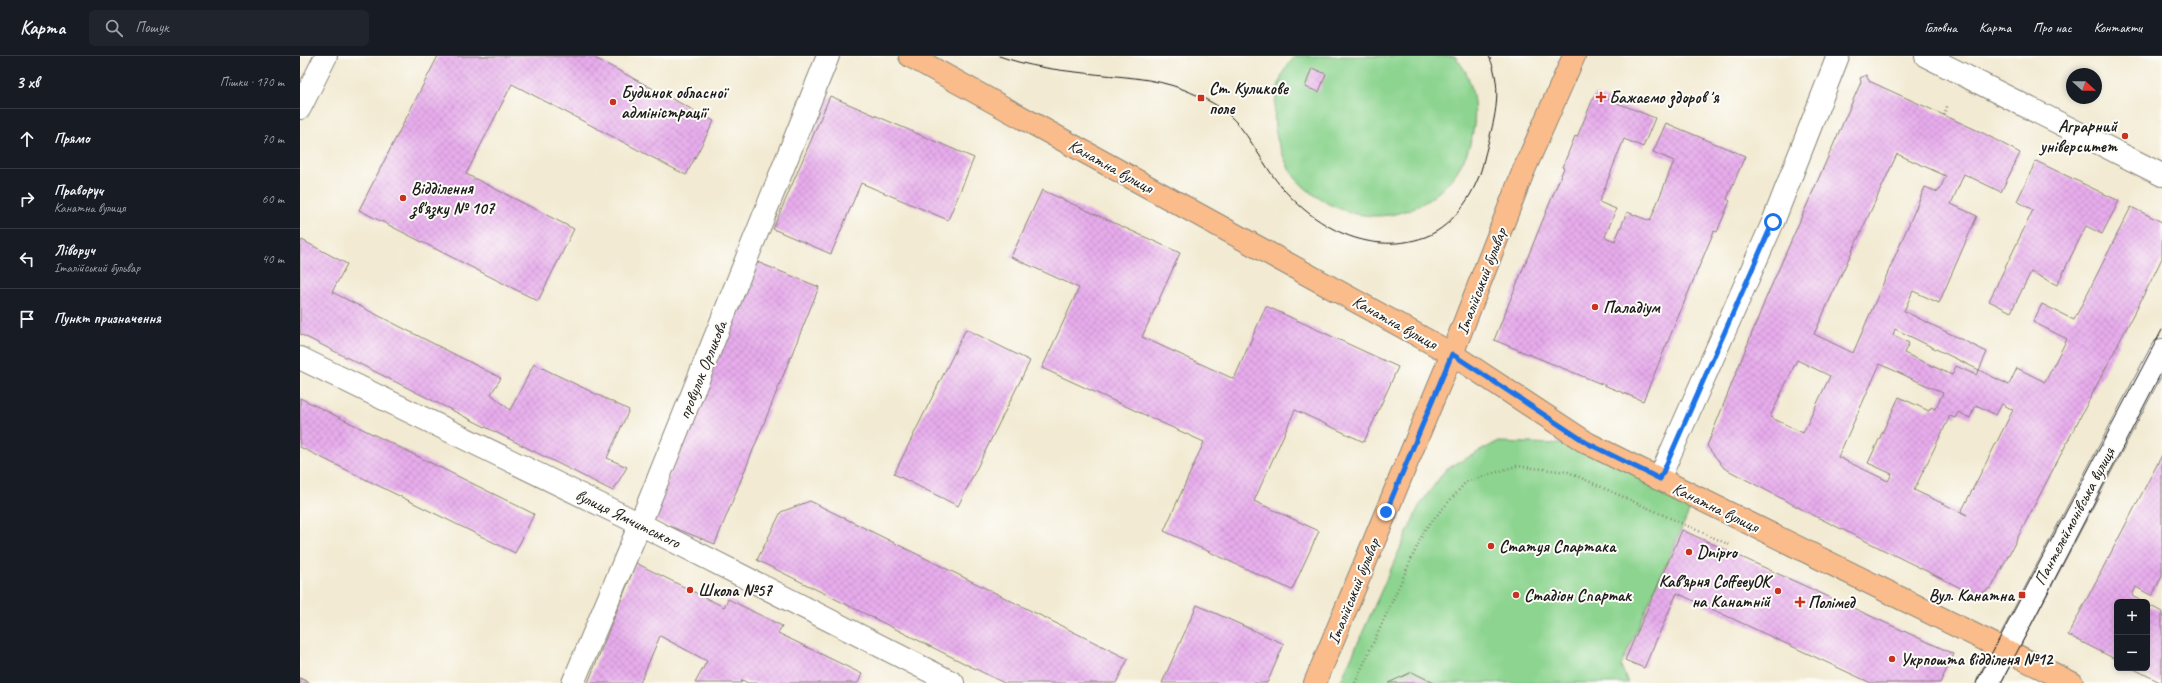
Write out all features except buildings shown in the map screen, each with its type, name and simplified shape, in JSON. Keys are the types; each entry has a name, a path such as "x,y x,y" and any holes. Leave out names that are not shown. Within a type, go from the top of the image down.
{"main road":[{"name":"Канатна вулиця","path":"910,56 1452,354 1587,443 2072,683"},
{"name":"Італійський бульвар","path":"1315,683 1452,354 1523,172 1574,56"}],"street":[{"path":"300,108 326,56"},
{"name":"провулок Орликова","path":"573,683 640,524 828,56"},
{"path":"1660,479 1770,228 1838,56"},
{"path":"1926,56 2162,175"},
{"name":"Пантелеймонівська вулиця","path":"1988,683 2162,350"},
{"name":"вулиця Ямчитського","path":"300,358 640,524 953,683"}],"path":[{"path":"1944,115 1948,104"},
{"path":"1355,683 1425,529 1466,482 1516,466 1568,472 1734,546"}],"green space":[{"path":"1295,56 1455,56 1464,68 1468,77 1475,109 1471,140 1460,167 1441,190 1417,206 1389,215 1358,214 1327,203 1316,196 1301,184 1289,169 1281,150 1276,132 1274,112 1277,92 1284,71"},
{"name":"Стадіон Спартак","path":"1497,442 1588,445 1695,498 1621,666 1628,683 1340,683 1419,506 1446,469"}],"tram line":[{"path":"999,56 1052,69 1161,82 1202,97 1218,106 1235,121 1247,136 1273,176 1287,193 1303,208 1320,221 1340,232 1360,239 1381,243 1403,242 1425,237 1436,232 1455,215 1471,194 1481,171 1496,108 1496,82 1494,69 1489,56"},
{"path":"1976,683 2162,330"},
{"path":"2001,683 2162,371"}],"place":[{"name":"Бажаємо здоровʼя","path":"1601,97"},
{"name":"Ст. Куликове поле","path":"1201,98"},
{"name":"Будинок обласної адміністрації","path":"613,102"},
{"name":"Аграрний університет","path":"2125,136"},
{"name":"Відділення зв'язку № 107","path":"403,198"},
{"name":"Паладіум","path":"1595,307"},
{"name":"Статуя Спартака","path":"1491,546"},
{"name":"Dnipro","path":"1689,552"},
{"name":"Школа №57","path":"690,590"},
{"name":"Кав’ярня CoffeeyOK на Канатній","path":"1778,591"},
{"name":"Стадіон Спартак","path":"1516,595"},
{"name":"Вул. Канатна","path":"2022,595"},
{"name":"Полімед","path":"1800,602"},
{"name":"Укрпошта відділеня №12","path":"1892,659"}],"route":[{"path":"1386,512 1452,354 1587,443 1660,479 1773,222"}]}
